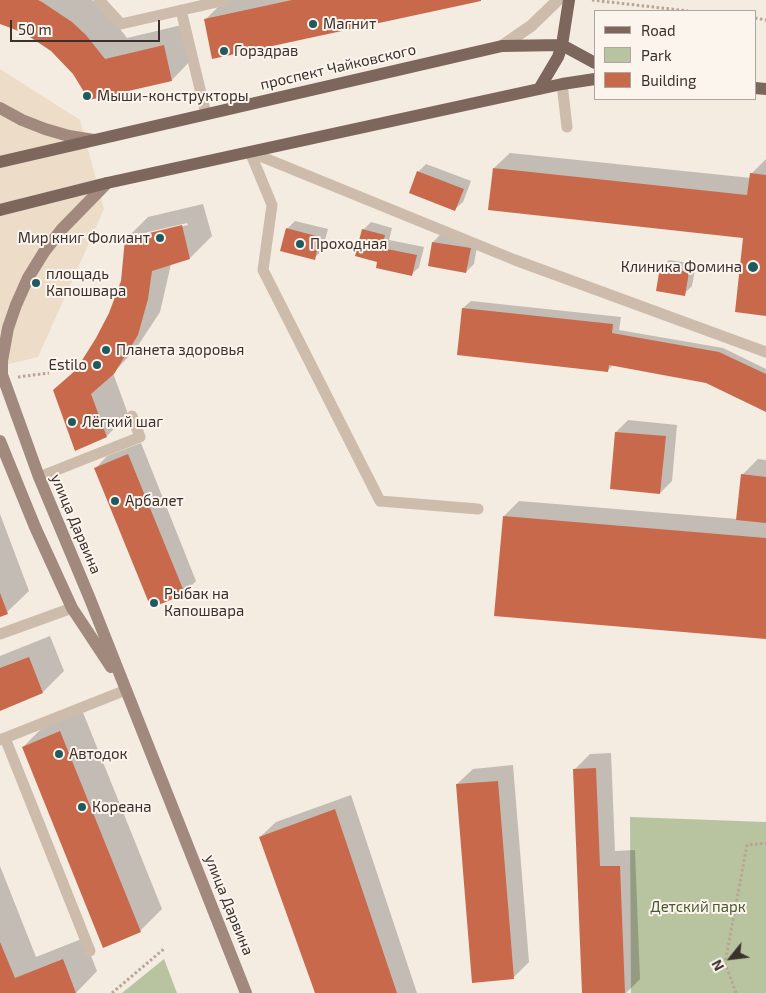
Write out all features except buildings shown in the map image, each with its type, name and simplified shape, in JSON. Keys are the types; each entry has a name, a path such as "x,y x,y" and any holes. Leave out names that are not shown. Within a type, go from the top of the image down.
{"main road":[{"path":"538,89 558,57 562,45 569,0"},
{"name":"проспект Чайковского","path":"0,162 502,46 562,45 594,62"},
{"path":"0,210 107,183 538,89 594,79"},
{"path":"0,108 22,120 45,129 69,136 94,140"},
{"path":"1,374 8,328 28,278 44,252 62,229 107,183"},
{"name":"улица Дарвина","path":"1,374 39,477 246,993"},
{"name":"улица Дарвина","path":"0,441 35,527 72,608 126,690"}],"street":[{"path":"502,46 531,26 558,0"}],"lane":[{"path":"99,0 121,24 226,0"},
{"path":"181,10 206,114"},
{"path":"562,84 567,127"},
{"path":"250,152 515,260 766,352"},
{"path":"250,152 272,205 263,270 380,501 478,509"},
{"path":"39,477 140,437 132,416"},
{"path":"0,634 72,608"},
{"path":"90,951 2,739 126,690"}],"path":[{"path":"592,0 679,10"},
{"path":"1,374 49,373"},
{"path":"736,993 725,963 747,845 766,843"},
{"path":"112,993 165,948"}],"green space":[{"name":"Детский парк","path":"630,817 766,822 766,993 631,993"},
{"path":"164,959 177,993 122,993"}],"shaded area":[{"name":"площадь Капошвара","path":"0,69 80,120 104,209 38,357 0,366"}],"place":[{"name":"Магнит","path":"313,24"},
{"name":"Горздрав","path":"224,51"},
{"name":"Мыши-конструкторы","path":"87,96"},
{"name":"Мир книг Фолиант","path":"160,238"},
{"name":"Проходная","path":"300,244"},
{"name":"Клиника Фомина","path":"753,267"},
{"name":"площадь Капошвара","path":"36,283"},
{"name":"Планета здоровья","path":"106,350"},
{"name":"Estilo","path":"97,365"},
{"name":"Лёгкий шаг","path":"72,422"},
{"name":"Арбалет","path":"115,501"},
{"name":"Рыбак на Капошвара","path":"154,603"},
{"name":"Автодок","path":"59,754"},
{"name":"Кореана","path":"82,807"}]}
